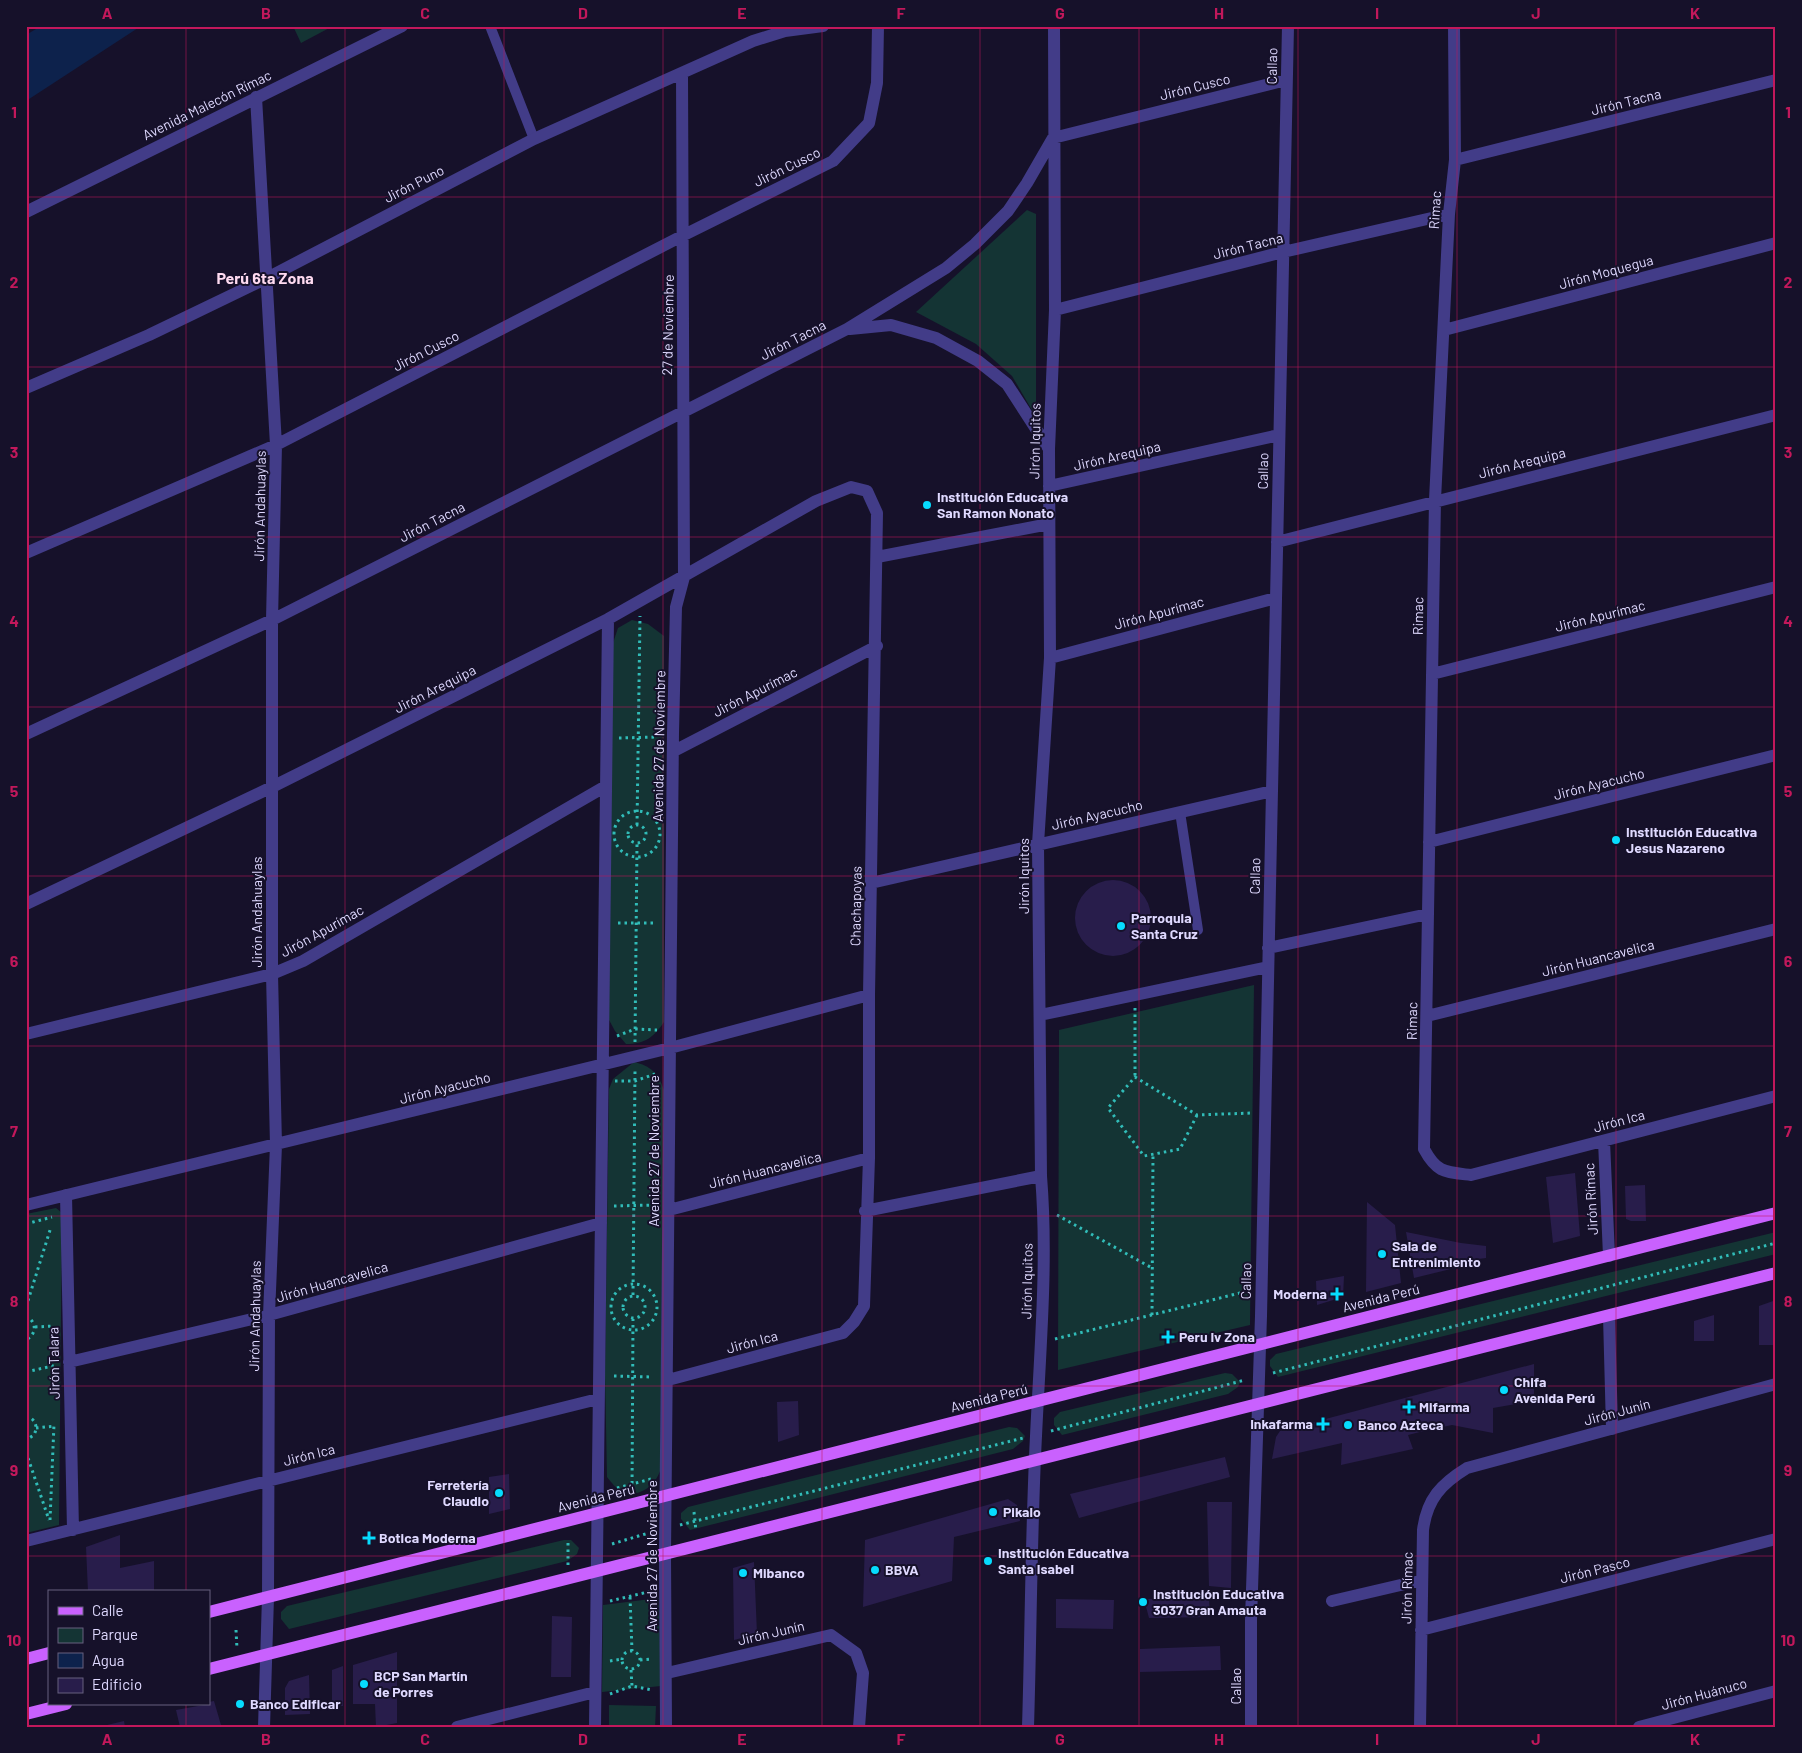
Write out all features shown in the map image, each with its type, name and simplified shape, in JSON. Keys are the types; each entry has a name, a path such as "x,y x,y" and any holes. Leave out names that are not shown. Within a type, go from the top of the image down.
{"main road":[{"name":"Avenida Perú","path":"210,1612 1776,1213"},
{"path":"210,1669 1259,1405 1776,1272"},
{"path":"26,1659 48,1653"},
{"path":"26,1714 58,1706"}],"street":[{"name":"Avenida Malecón Rímac","path":"26,212 402,26"},
{"name":"Jirón Puno","path":"26,388 149,335 266,278 534,139 753,41 785,31 823,26"},
{"name":"Jirón Cusco","path":"26,553 276,445 684,235 833,162 869,123 877,84 878,26"},
{"name":"Jirón Iquitos","path":"1028,1727 1035,1461 1041,1342 1043,1208 1041,1176 1038,844 1050,658 1049,449 1056,310 1053,138 1054,26"},
{"name":"Callao","path":"1251,1727 1251,1620 1259,1405 1288,26"},
{"name":"Rimac","path":"1454,26 1455,160 1449,214 1435,500 1424,1149 1432,1163 1443,1172 1471,1175"},
{"name":"27 de Noviembre","path":"682,74 684,577"},
{"name":"Jirón Cusco","path":"1053,138 1286,80"},
{"name":"Jirón Tacna","path":"1455,160 1776,80"},
{"name":"Jirón Andahuaylas","path":"256,97 276,445 272,620 272,974 276,1145 269,1315 268,1597 264,1727"},
{"name":"Jirón Tacna","path":"26,734 272,620 847,329 946,268 975,244 1008,211 1027,184 1053,138"},
{"name":"Jirón Tacna","path":"1056,310 1283,252 1449,214"},
{"name":"Jirón Moquegua","path":"1444,330 1776,243"},
{"name":"Jirón Tacna","path":"847,329 891,326 936,338 978,360 1007,384 1049,449"},
{"name":"Jirón Arequipa","path":"1277,542 1435,500 1776,415"},
{"name":"Jirón Arequipa","path":"1049,486 1279,435"},
{"name":"Jirón Arequipa","path":"26,904 272,787 608,619 816,501 850,487"},
{"name":"Chachapoyas","path":"843,1333 854,1322 864,1306 869,1158 869,995 877,646 877,513 867,491 850,487"},
{"path":"877,557 1049,524"},
{"name":"Avenida 27 de Noviembre","path":"666,1727 664,1378 666,1207 670,1068 676,607 684,577"},
{"name":"Jirón Apurímac","path":"1432,674 1776,587"},
{"name":"Jirón Apurímac","path":"1050,658 1276,598"},
{"path":"594,1727 608,619"},
{"name":"Jirón Apurímac","path":"674,751 877,646"},
{"name":"Jirón Ayacucho","path":"1429,842 1776,755"},
{"name":"Jirón Apurímac","path":"26,1034 272,974 303,960 606,786"},
{"name":"Jirón Ayacucho","path":"871,883 1272,791"},
{"path":"1268,948 1428,914"},
{"name":"Jirón Huancavelica","path":"1427,1016 1776,929"},
{"path":"1040,1015 1268,967"},
{"name":"Jirón Ayacucho","path":"26,1205 670,1048 869,995"},
{"name":"Jirón Ica","path":"1471,1175 1776,1096"},
{"name":"Jirón Rímac","path":"1604,1141 1609,1256"},
{"name":"Jirón Huancavelica","path":"666,1207 869,1158"},
{"path":"866,1211 1041,1176"},
{"name":"Jirón Talara","path":"66,1195 73,1530"},
{"name":"Jirón Huancavelica","path":"69,1362 269,1315 601,1223"},
{"path":"1609,1316 1612,1429"},
{"name":"Jirón Ica","path":"664,1378 843,1333"},
{"name":"Jirón Junín","path":"1467,1468 1776,1384"},
{"name":"Jirón Ica","path":"26,1541 598,1399"},
{"name":"Jirón Rímac","path":"1420,1727 1423,1530 1430,1503 1437,1490 1448,1479 1467,1468"},
{"name":"Jirón Pasco","path":"1421,1630 1776,1539"},
{"path":"1332,1601 1422,1580"},
{"name":"Jirón Junín","path":"667,1673 832,1635 856,1653 863,1673 859,1727"},
{"name":"Jirón Huánuco","path":"1640,1727 1776,1691"},
{"path":"458,1727 595,1696"}],"lane":[{"path":"490,26 534,139"},
{"path":"1180,812 1198,930"}],"path":[{"path":"638,825 640,601"},
{"path":"611,738 666,737"},
{"path":"638,811 654,818 660,834 653,850 646,856 637,857 624,853 615,842 614,834 619,821 630,812 638,811"},
{"path":"638,825 645,830 646,834 642,842 637,844 629,838 628,833 630,829 638,825"},
{"path":"609,923 665,923"},
{"path":"1135,995 1135,1077 1108,1108 1144,1156 1180,1149 1196,1115"},
{"path":"603,1042 635,1029 670,1031"},
{"path":"602,1081 635,1081 670,1068"},
{"path":"1135,1077 1196,1115 1265,1112"},
{"path":"1152,1315 1153,1154"},
{"path":"608,1206 666,1207"},
{"path":"1043,1208 1152,1268"},
{"path":"26,1224 54,1217 26,1307"},
{"path":"597,1548 666,1528 1036,1435 1776,1242"},
{"path":"633,1284 642,1285 654,1295 657,1311 648,1325 633,1330 619,1324 612,1312 612,1305 618,1290 633,1284"},
{"path":"1041,1342 1261,1288"},
{"path":"633,1295 643,1300 645,1310 638,1318 633,1319 624,1313 622,1308 625,1299 633,1295"},
{"path":"26,1316 31,1319 35,1327 33,1334 26,1340"},
{"path":"631,1505 633,1484 633,1319"},
{"path":"35,1327 69,1326"},
{"path":"26,1372 69,1362"},
{"path":"605,1376 664,1378"},
{"path":"26,1416 33,1420 36,1428 34,1435 26,1440"},
{"path":"36,1428 70,1425"},
{"path":"26,1452 50,1521 73,1530"},
{"path":"617,1488 656,1478"},
{"path":"694,1512 697,1536"},
{"path":"568,1543 568,1566"},
{"path":"605,1602 660,1589"},
{"path":"630,1596 632,1651"},
{"path":"236,1630 237,1655"},
{"path":"631,1670 622,1665 622,1659 623,1655 632,1651"},
{"path":"631,1670 639,1665 640,1660 636,1652 632,1651"},
{"path":"631,1670 632,1686"},
{"path":"595,1696 632,1686 666,1692"}],"green space":[{"path":"293,26 333,26 301,43"},
{"path":"1027,210 1036,214 1036,417 1012,376 976,344 916,312"},
{"path":"632,620 648,624 664,636 664,1022 657,1032 648,1039 639,1043 626,1044 615,1031 608,1018 613,643 618,628"},
{"path":"1254,985 1250,1325 1058,1370 1059,1030"},
{"path":"634,1062 653,1071 664,1090 660,1471 654,1482 645,1490 628,1493 620,1490 607,1477 605,1376 609,1089 613,1079"},
{"path":"56,1208 62,1213 59,1525 26,1533 26,1214"},
{"path":"1776,1232 1776,1254 1278,1377 1270,1366 1270,1360 1276,1354"},
{"path":"1225,1373 1232,1374 1240,1382 1238,1387 1228,1394 1062,1435 1054,1425 1054,1418 1060,1412"},
{"path":"1009,1427 1017,1428 1025,1436 1023,1441 1013,1449 690,1530 681,1519 681,1513 688,1507"},
{"path":"564,1540 571,1540 579,1548 577,1554 567,1561 289,1629 281,1619 281,1612 287,1606"},
{"path":"659,1598 661,1686 602,1692 603,1605"},
{"path":"609,1705 656,1706 655,1727 609,1727"}],"water":[{"path":"41,26 141,26 26,101 26,35"}],"building":[{"path":"1106,880 1120,880 1134,886 1145,897 1151,911 1148,933 1140,945 1120,956 1106,956 1092,950 1081,939 1075,925 1075,911 1081,897 1092,886"},
{"path":"1575,1173 1580,1236 1553,1243 1546,1177"},
{"path":"1645,1185 1646,1221 1626,1219 1625,1186"},
{"name":"Sala de Entrenimiento","path":"1367,1202 1395,1225 1401,1283 1366,1292"},
{"path":"1406,1232 1486,1246 1486,1258 1478,1259 1478,1266 1459,1267 1414,1278"},
{"path":"1344,1276 1343,1297 1317,1305 1316,1281"},
{"path":"1776,1300 1776,1345 1759,1345 1759,1306"},
{"path":"1714,1315 1714,1341 1694,1341 1694,1321"},
{"path":"1534,1364 1534,1401 1493,1408 1493,1433 1452,1425 1428,1430 1408,1435 1413,1449 1341,1465 1342,1443 1272,1459 1276,1437 1280,1431"},
{"path":"798,1401 799,1435 778,1442 777,1402"},
{"path":"1225,1457 1230,1477 1079,1518 1070,1494"},
{"name":"Ferretería Claudio","path":"509,1474 510,1509 489,1514 489,1477"},
{"path":"1008,1499 1017,1505 1020,1521 954,1537 952,1581 863,1607 865,1540"},
{"path":"1207,1502 1232,1502 1231,1588 1209,1586"},
{"path":"120,1535 120,1568 154,1561 154,1590 88,1590 86,1547"},
{"path":"754,1562 757,1634 734,1640 733,1568"},
{"path":"1209,1598 1210,1617 1149,1618 1144,1599"},
{"path":"1056,1599 1114,1600 1113,1629 1056,1628"},
{"path":"552,1616 572,1617 571,1677 551,1677"},
{"path":"1220,1646 1221,1670 1140,1672 1140,1649"},
{"path":"397,1652 397,1723 376,1727 375,1704 353,1704 353,1665"},
{"path":"343,1666 343,1706 332,1706 332,1670"},
{"path":"309,1675 310,1714 285,1715 285,1688 289,1681"},
{"path":"214,1701 221,1725 180,1727 176,1710 210,1706 210,1702"},
{"path":"124,1721 125,1727 103,1727 103,1726"}],"place":[{"name":"Institución Educativa San Ramon Nonato","path":"927,505"},
{"name":"Institución Educativa Jesus Nazareno","path":"1616,840"},
{"name":"Parroquia Santa Cruz","path":"1121,926"},
{"name":"Sala de Entrenimiento","path":"1382,1254"},
{"name":"Moderna","path":"1337,1294"},
{"name":"Peru Iv Zona","path":"1168,1337"},
{"name":"Chifa Avenida Perú","path":"1504,1390"},
{"name":"Mifarma","path":"1409,1407"},
{"name":"Inkafarma","path":"1323,1424"},
{"name":"Banco Azteca","path":"1348,1425"},
{"name":"Ferretería Claudio","path":"499,1493"},
{"name":"Pikalo","path":"993,1512"},
{"name":"Botica Moderna","path":"369,1538"},
{"name":"Institución Educativa Santa Isabel","path":"988,1561"},
{"name":"BBVA","path":"875,1570"},
{"name":"Mibanco","path":"743,1573"},
{"name":"Institución Educativa 3037 Gran Amauta","path":"1143,1602"},
{"name":"BCP San Martín de Porres","path":"364,1684"},
{"name":"Banco Edificar","path":"240,1704"}],"district":[{"name":"Perú 6ta Zona","path":"265,278"}]}
